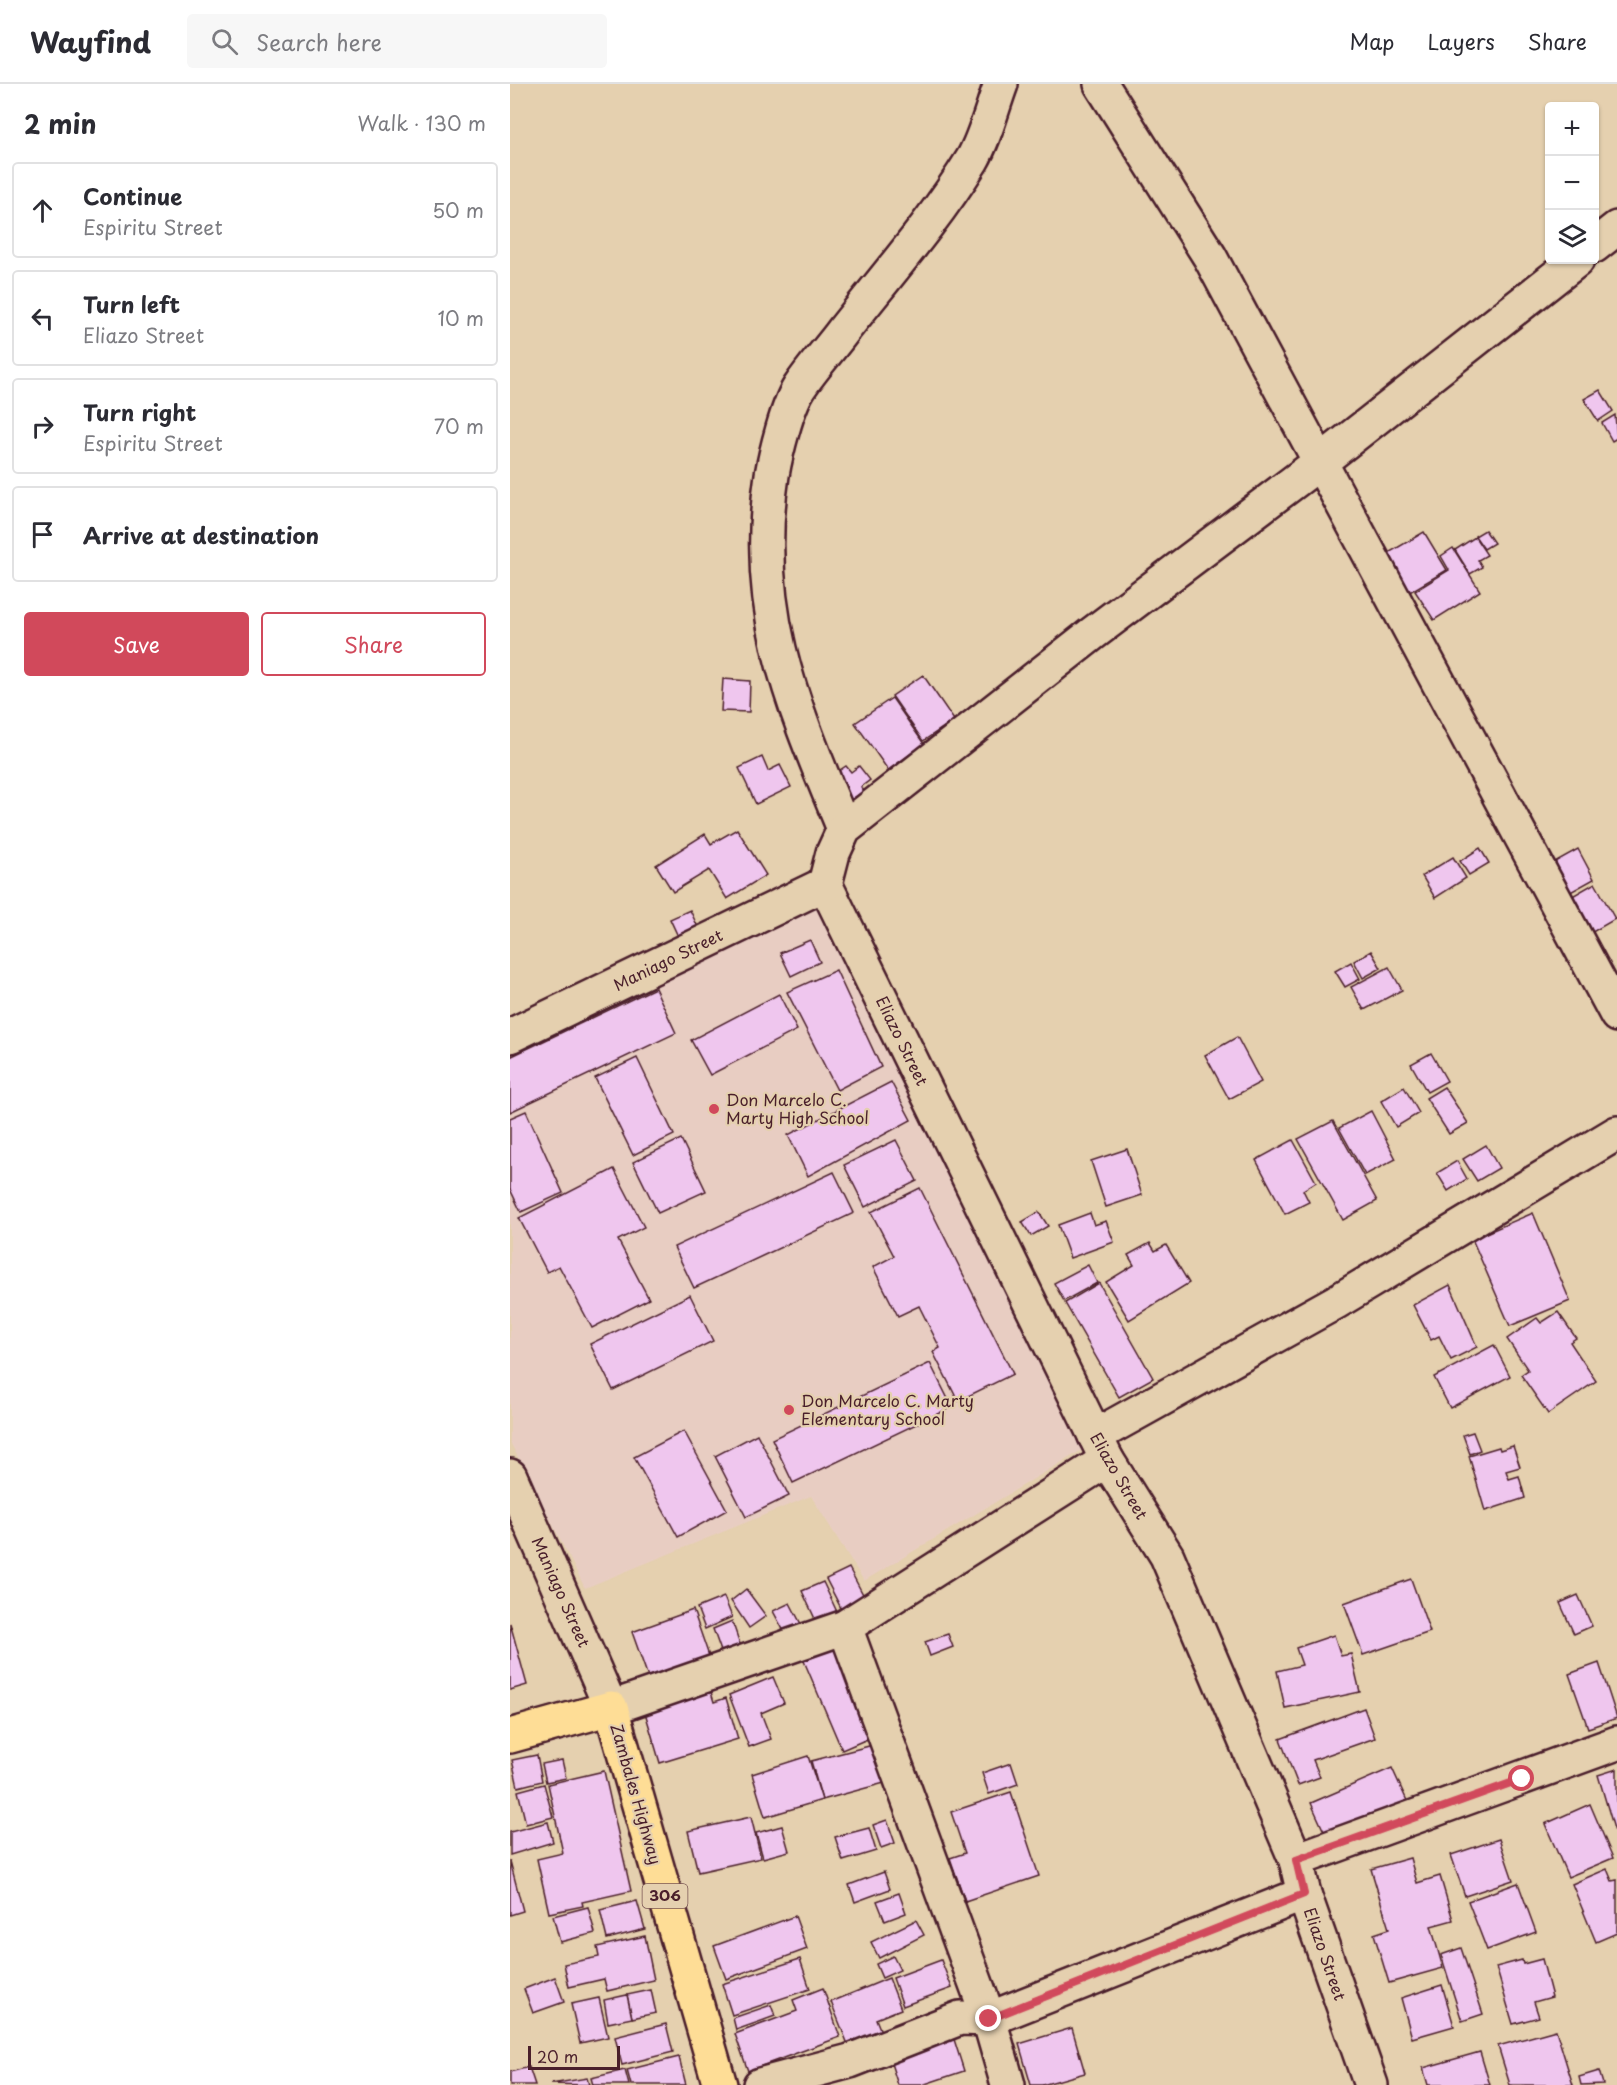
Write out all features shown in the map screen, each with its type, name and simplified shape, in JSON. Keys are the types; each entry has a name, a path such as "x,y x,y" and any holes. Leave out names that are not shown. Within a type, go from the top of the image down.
{"main road":[{"name":"Zambales Highway","path":"510,1736 611,1708 720,2085"}],"street":[{"path":"844,829 804,731 786,679 774,630 767,586 765,542 776,453 797,390 910,247 973,159 1001,84"},
{"path":"1101,84 1210,257 1617,1015"},
{"path":"1599,242 1617,228"},
{"path":"825,884 833,854 844,829 1092,634 1319,463 1572,264"},
{"name":"Maniago Street","path":"510,1036 825,884"},
{"name":"Eliazo Street","path":"825,884 1101,1448 1167,1556 1296,1860 1304,1894 1371,2085"},
{"path":"611,1708 845,1626 1101,1448 1336,1302 1617,1133"},
{"name":"Maniago Street","path":"510,1476 611,1708"},
{"path":"845,1626 989,2019 1008,2085"},
{"path":"1296,1860 1617,1743"},
{"path":"760,2085 850,2061 960,2018 989,2019 1304,1894"}],"shaded area":[{"path":"817,907 1087,1447 864,1581 811,1496 585,1588 510,1442 510,1047"}],"building":[{"path":"1600,390 1613,411 1598,421 1584,399"},
{"path":"1615,415 1617,438 1612,441 1602,423"},
{"path":"1485,530 1494,543 1484,549 1475,536"},
{"path":"1424,532 1447,570 1408,593 1385,555"},
{"path":"1475,537 1487,555 1478,560 1482,567 1470,574 1455,550"},
{"path":"1453,548 1480,591 1434,620 1415,591 1449,570 1441,556"},
{"path":"923,675 954,720 923,741 892,696"},
{"path":"723,679 750,681 749,712 721,711"},
{"path":"892,698 924,744 888,770 855,723"},
{"path":"762,757 768,771 780,765 791,787 756,804 739,768"},
{"path":"846,766 851,772 859,766 870,780 861,787 864,791 849,801 831,776"},
{"path":"737,829 766,875 727,899 709,870 673,892 656,865 705,834 711,844"},
{"path":"1480,848 1489,863 1469,875 1460,861"},
{"path":"1578,849 1594,879 1567,894 1551,864"},
{"path":"1453,857 1466,878 1435,898 1422,876"},
{"path":"1595,883 1615,919 1589,934 1569,898"},
{"path":"690,910 702,936 682,945 670,919"},
{"path":"810,940 820,962 791,976 780,953"},
{"path":"1371,951 1381,968 1363,978 1354,961"},
{"path":"1351,962 1360,979 1345,987 1335,971"},
{"path":"1389,967 1402,990 1364,1010 1351,987"},
{"path":"836,970 881,1067 837,1090 787,992"},
{"path":"655,988 676,1033 510,1112 510,1057"},
{"path":"779,994 797,1030 710,1075 691,1040"},
{"path":"1237,1037 1261,1082 1229,1099 1205,1055"},
{"path":"1431,1053 1447,1081 1427,1092 1411,1064"},
{"path":"637,1058 674,1135 633,1155 595,1078"},
{"path":"891,1082 911,1120 808,1176 788,1135"},
{"path":"1404,1087 1419,1113 1396,1127 1381,1101"},
{"path":"1444,1087 1468,1123 1449,1134 1426,1098"},
{"path":"526,1111 563,1193 521,1212 510,1189 510,1118"},
{"path":"1371,1111 1396,1159 1365,1175 1339,1128"},
{"path":"1333,1121 1377,1201 1343,1220 1298,1139"},
{"path":"681,1139 706,1191 658,1213 633,1162"},
{"path":"896,1140 917,1181 865,1207 844,1165"},
{"path":"1293,1140 1316,1182 1303,1190 1309,1202 1285,1214 1256,1160"},
{"path":"1486,1145 1499,1168 1477,1181 1463,1159"},
{"path":"1127,1149 1142,1195 1106,1207 1091,1161"},
{"path":"1457,1161 1467,1179 1448,1191 1437,1173"},
{"path":"614,1169 644,1227 618,1240 649,1299 592,1328 559,1266 547,1272 519,1218"},
{"path":"834,1172 854,1213 694,1288 674,1247"},
{"path":"920,1188 1013,1374 958,1401 933,1352 940,1348 919,1306 898,1316 873,1267 894,1256 871,1212"},
{"path":"1039,1212 1048,1226 1031,1236 1022,1222"},
{"path":"1090,1213 1094,1225 1106,1221 1114,1242 1070,1258 1058,1225"},
{"path":"1533,1213 1570,1301 1510,1326 1472,1239"},
{"path":"1150,1243 1155,1251 1166,1245 1189,1283 1129,1320 1106,1282 1134,1265 1128,1255"},
{"path":"1088,1265 1097,1283 1064,1301 1054,1283"},
{"path":"1099,1283 1153,1378 1119,1397 1065,1303"},
{"path":"1450,1285 1477,1347 1451,1360 1439,1336 1431,1340 1413,1305"},
{"path":"690,1295 713,1341 613,1390 590,1344"},
{"path":"1558,1312 1576,1338 1570,1342 1596,1381 1548,1414 1521,1375 1528,1370 1507,1339 1537,1318 1541,1323"},
{"path":"1494,1345 1510,1376 1450,1408 1434,1377"},
{"path":"930,1363 952,1407 793,1483 772,1439"},
{"path":"684,1431 727,1510 678,1537 634,1457"},
{"path":"1473,1432 1480,1450 1470,1454 1463,1435"},
{"path":"757,1434 789,1496 746,1517 715,1456"},
{"path":"1513,1446 1520,1467 1506,1471 1509,1479 1519,1476 1525,1498 1485,1511 1469,1456 1499,1447 1500,1450"},
{"path":"849,1568 867,1602 844,1614 826,1579"},
{"path":"1411,1579 1430,1632 1363,1655 1344,1603"},
{"path":"823,1582 838,1614 817,1623 802,1591"},
{"path":"746,1589 766,1616 749,1628 731,1601"},
{"path":"1578,1595 1592,1626 1574,1634 1560,1603"},
{"path":"724,1597 732,1617 705,1629 697,1608"},
{"path":"790,1603 802,1626 786,1635 773,1611"},
{"path":"693,1610 709,1656 648,1677 632,1632"},
{"path":"732,1621 741,1647 722,1654 713,1629"},
{"path":"510,1623 527,1685 510,1690"},
{"path":"948,1634 953,1647 930,1656 925,1642"},
{"path":"1334,1635 1341,1656 1351,1654 1360,1692 1285,1708 1277,1671 1302,1665 1296,1648"},
{"path":"836,1647 874,1736 842,1750 804,1661"},
{"path":"1599,1663 1617,1718 1588,1728 1569,1674"},
{"path":"773,1677 784,1703 761,1713 771,1739 749,1747 729,1695"},
{"path":"710,1689 714,1702 726,1698 738,1739 660,1763 644,1709"},
{"path":"1364,1708 1375,1738 1313,1760 1320,1777 1298,1785 1280,1739"},
{"path":"877,1744 888,1782 822,1800 811,1761"},
{"path":"537,1755 542,1781 518,1787 512,1760"},
{"path":"808,1756 822,1800 765,1817 752,1774"},
{"path":"562,1760 566,1778 546,1782 542,1764"},
{"path":"1011,1763 1018,1784 989,1794 982,1773"},
{"path":"1392,1768 1408,1803 1327,1838 1311,1803"},
{"path":"1617,1769 1617,1839 1598,1775"},
{"path":"604,1771 631,1891 582,1902 583,1906 549,1913 537,1859 563,1853 548,1784"},
{"path":"544,1784 553,1817 526,1824 518,1791"},
{"path":"1011,1792 1039,1876 965,1901 950,1858 965,1853 951,1812"},
{"path":"1590,1804 1613,1858 1568,1877 1545,1824"},
{"path":"751,1817 761,1858 698,1872 688,1831"},
{"path":"887,1820 895,1843 881,1848 873,1825"},
{"path":"548,1822 553,1842 510,1855 510,1832"},
{"path":"782,1826 789,1851 763,1858 756,1833"},
{"path":"869,1828 876,1851 843,1861 835,1837"},
{"path":"1499,1839 1513,1880 1465,1896 1451,1855"},
{"path":"1410,1858 1417,1883 1440,1876 1453,1920 1431,1926 1443,1968 1389,1983 1374,1934 1389,1929 1371,1869"},
{"path":"510,1861 523,1911 510,1915"},
{"path":"1607,1869 1612,1881 1617,1880 1617,1933 1596,1942 1572,1884"},
{"path":"884,1872 890,1889 855,1902 849,1885"},
{"path":"1518,1883 1536,1932 1487,1950 1468,1901"},
{"path":"899,1893 906,1913 885,1921 877,1901"},
{"path":"637,1901 645,1929 607,1939 600,1910"},
{"path":"588,1907 595,1933 560,1942 553,1916"},
{"path":"795,1916 807,1949 726,1979 714,1946"},
{"path":"916,1920 924,1935 879,1958 871,1942"},
{"path":"645,1936 654,1980 607,1991 604,1979 569,1987 564,1964 599,1957 597,1947"},
{"path":"1461,1948 1483,2014 1462,2021 1441,1955"},
{"path":"893,1956 900,1970 882,1978 876,1964"},
{"path":"800,1959 810,1989 732,2015 722,1984"},
{"path":"1542,1959 1552,1997 1534,2002 1539,2017 1513,2024 1496,1967 1522,1960 1523,1964"},
{"path":"941,1960 952,1988 903,2006 893,1978"},
{"path":"555,1977 564,2002 533,2013 524,1989"},
{"path":"889,1978 901,2009 876,2019 882,2034 849,2047 831,2002"},
{"path":"1442,1985 1454,2026 1412,2038 1401,1998"},
{"path":"823,1988 840,2037 748,2071 735,2034 797,2011 793,2000"},
{"path":"651,1990 656,2013 632,2018 627,1995"},
{"path":"627,1995 632,2018 608,2023 604,2000"},
{"path":"599,1998 608,2037 580,2043 571,2004"},
{"path":"771,2005 775,2016 736,2030 733,2018"},
{"path":"666,2024 673,2052 622,2065 615,2037"},
{"path":"1072,2028 1085,2073 1042,2085 1031,2085 1019,2044"},
{"path":"1556,2030 1573,2085 1510,2085 1498,2046"},
{"path":"952,2033 964,2071 922,2085 898,2085 888,2054"},
{"path":"1480,2052 1490,2085 1428,2085 1423,2068"},
{"path":"679,2057 686,2085 631,2085 627,2070"},
{"path":"529,2067 535,2085 510,2085 510,2072"},
{"path":"625,2070 629,2085 593,2085 591,2078"},
{"path":"1599,2071 1603,2084 1581,2085 1579,2077"},
{"path":"587,2078 589,2085 551,2084"}],"place":[{"name":"Don Marcelo C. Marty High School","path":"714,1109"},
{"name":"Don Marcelo C. Marty Elementary School","path":"789,1410"}],"route":[{"path":"989,2019 1304,1894 1296,1860 1522,1779"}]}
